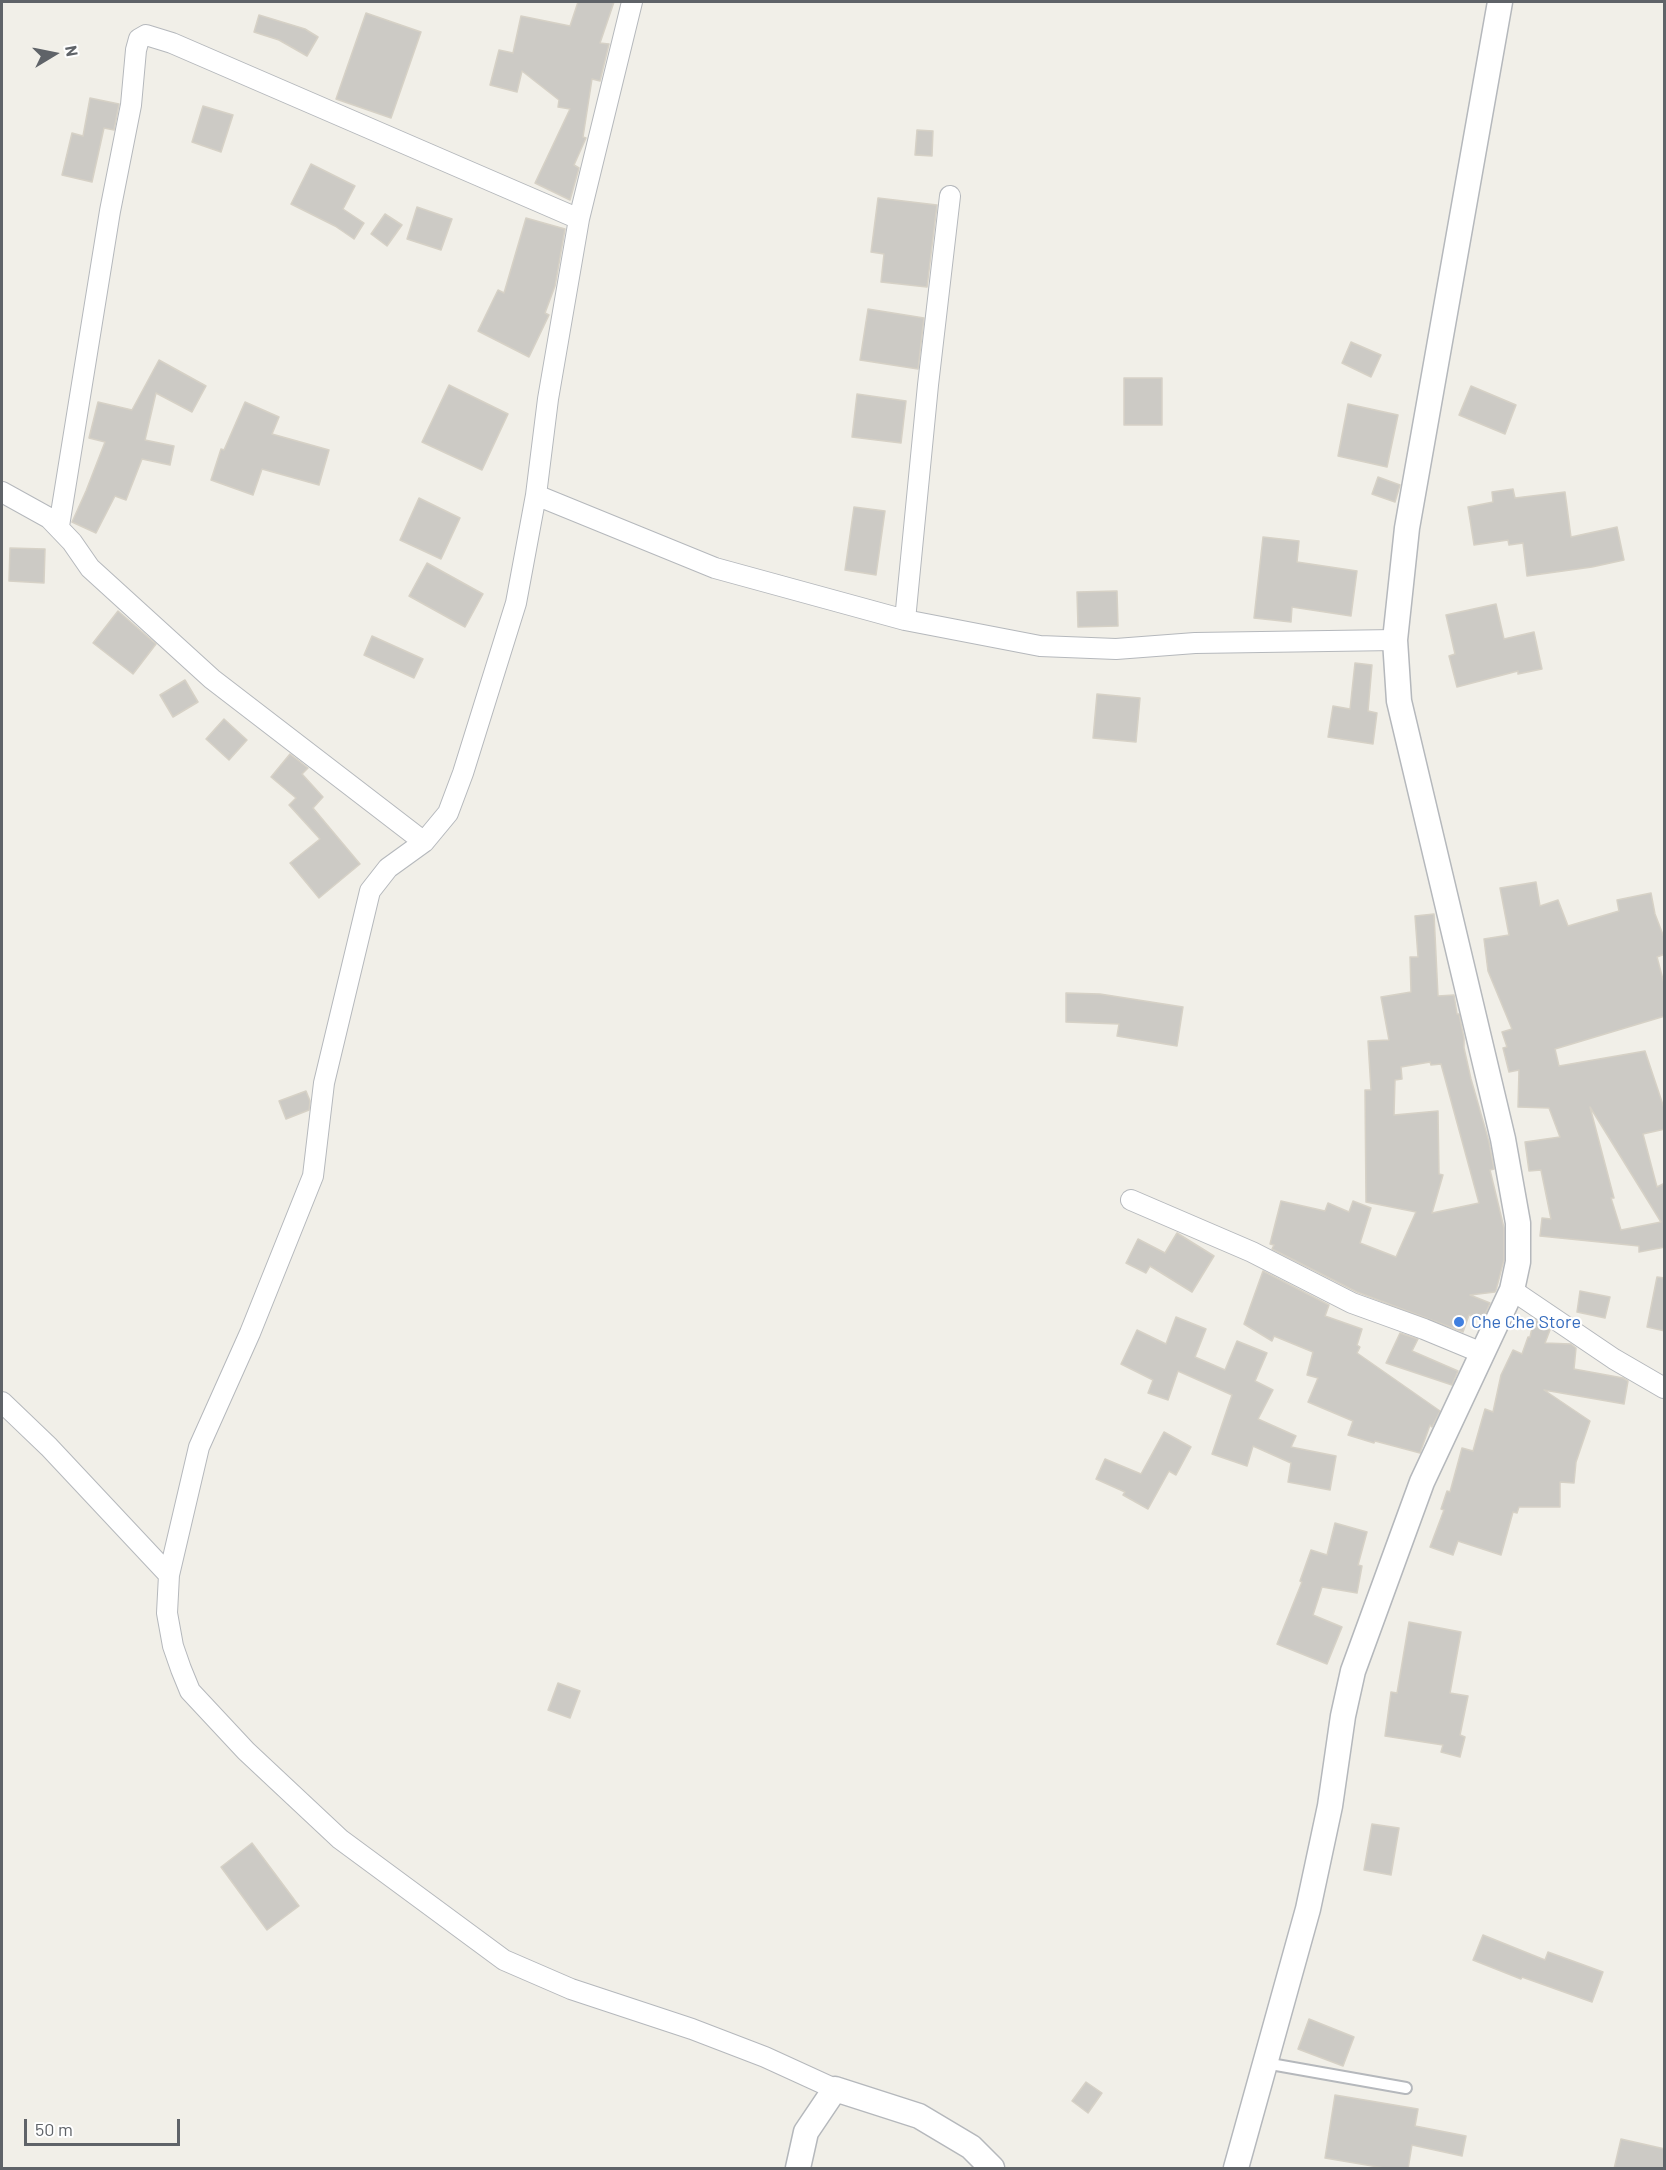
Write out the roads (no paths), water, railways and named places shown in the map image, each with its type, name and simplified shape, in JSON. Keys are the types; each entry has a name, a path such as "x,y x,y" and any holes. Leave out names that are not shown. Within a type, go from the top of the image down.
{"street":[{"path":"632,2 579,219 548,399 536,495 516,603 463,773 448,813 424,842 388,868 370,891 324,1083 313,1176 249,1333 198,1447 169,1575 167,1613 173,1646 190,1691 246,1751 340,1839 504,1960 571,1989 693,2029 755,2053 835,2089 919,2116 971,2147 992,2169"},
{"path":"1236,2169 1311,1897 1330,1806 1343,1716 1353,1671 1422,1482 1512,1290 1518,1262 1518,1223 1503,1139 1399,701 1395,640 1409,517 1500,2"},
{"path":"58,526 110,211 131,105 139,39 146,35 172,44 579,219"},
{"path":"905,620 928,385 950,196"},
{"path":"2,492 49,518 72,542 90,568 212,679 424,842"},
{"path":"536,495 715,568 905,620 1051,647 1116,649 1195,643 1395,640"},
{"path":"1131,1200 1251,1252 1352,1303 1482,1353"},
{"path":"1512,1290 1614,1359 1665,1388"},
{"path":"2,1402 49,1447 169,1575"},
{"path":"798,2169 806,2132 835,2089"}],"lane":[{"path":"1265,2063 1406,2088"}],"place":[{"name":"Che Che Store","path":"1459,1322"}]}
